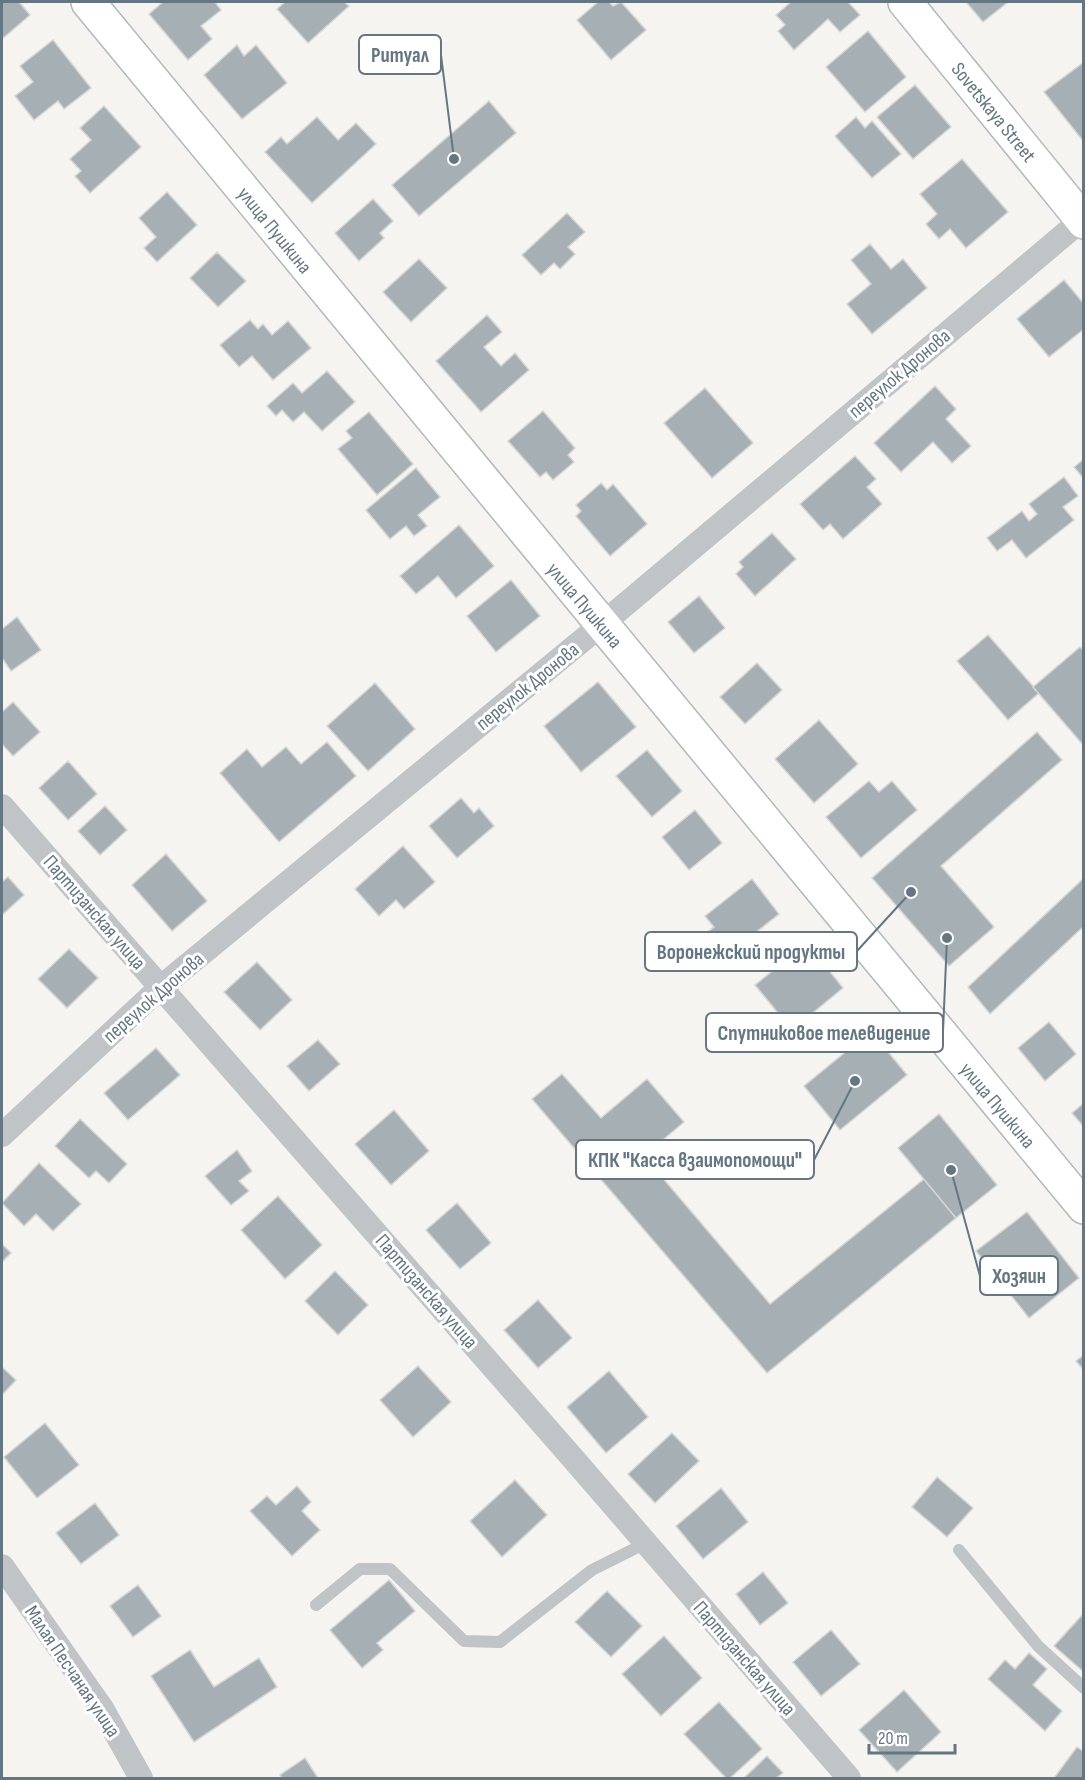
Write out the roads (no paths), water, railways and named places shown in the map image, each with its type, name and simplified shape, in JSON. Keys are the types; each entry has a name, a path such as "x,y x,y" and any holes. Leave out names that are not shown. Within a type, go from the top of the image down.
{"street":[{"name":"улица Пушкина","path":"88,2 1083,1207"},
{"name":"Sovetskaya Street","path":"905,2 1083,220"},
{"name":"переулок Дронова","path":"2,1135 161,987 601,625 1083,220"},
{"name":"Партизанская улица","path":"2,806 646,1543 849,1779"},
{"name":"Малая Песчаная улица","path":"2,1566 103,1710 141,1779"}],"lane":[{"path":"316,1605 360,1569 390,1569 464,1641 500,1642 592,1570 646,1543"},
{"path":"959,1550 1038,1646 1083,1688"}],"place":[{"name":"Ритуал","path":"454,159"},
{"name":"Воронежский продукты","path":"911,892"},
{"name":"Спутниковое телевидение","path":"947,938"},
{"name":"КПК \"Касса взаимопомощи\"","path":"855,1081"},
{"name":"Хозяин","path":"951,1170"}]}
